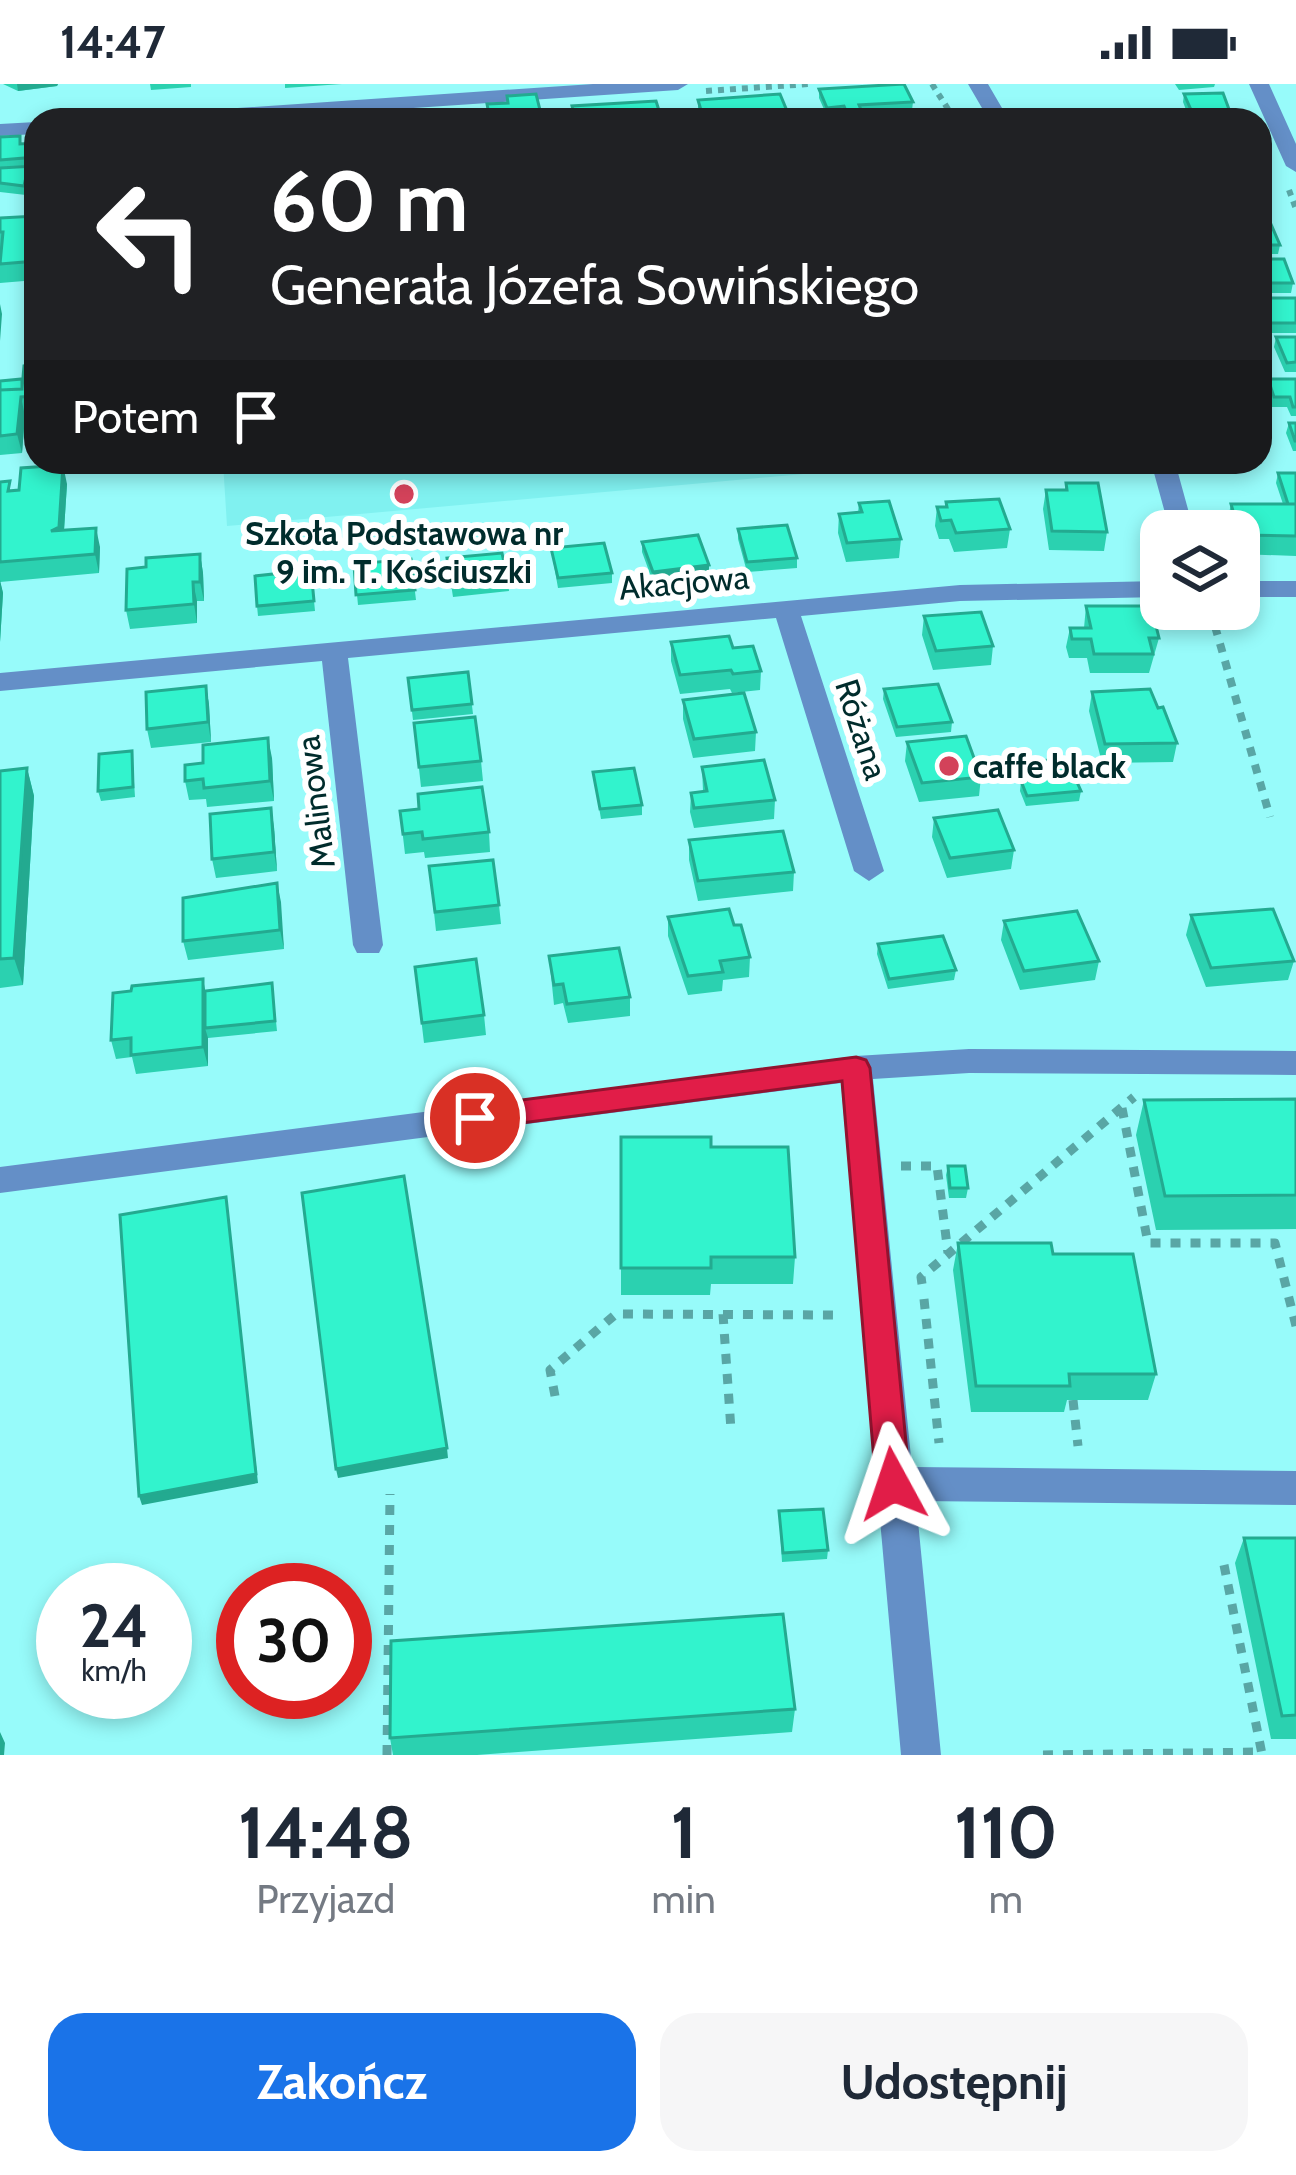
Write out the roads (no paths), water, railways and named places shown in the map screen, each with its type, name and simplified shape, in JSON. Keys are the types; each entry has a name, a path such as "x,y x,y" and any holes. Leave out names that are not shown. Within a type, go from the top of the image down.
{"street":[{"path":"321,108 678,84"},
{"path":"1272,113 1296,166"},
{"path":"1166,474 1177,510"},
{"name":"Akacjowa","path":"0,682 960,593 1140,589"},
{"path":"1260,589 1296,589"},
{"name":"Różana","path":"786,609 869,871"},
{"name":"Malinowa","path":"334,651 368,945"},
{"path":"0,1180 856,1068 969,1060 1296,1063"},
{"path":"856,1068 921,1755"},
{"path":"893,1484 1296,1489"}],"place":[{"name":"Szkoła Podstawowa nr 9 im. T. Kościuszki","path":"404,494"},
{"name":"caffe black","path":"949,766"}]}
